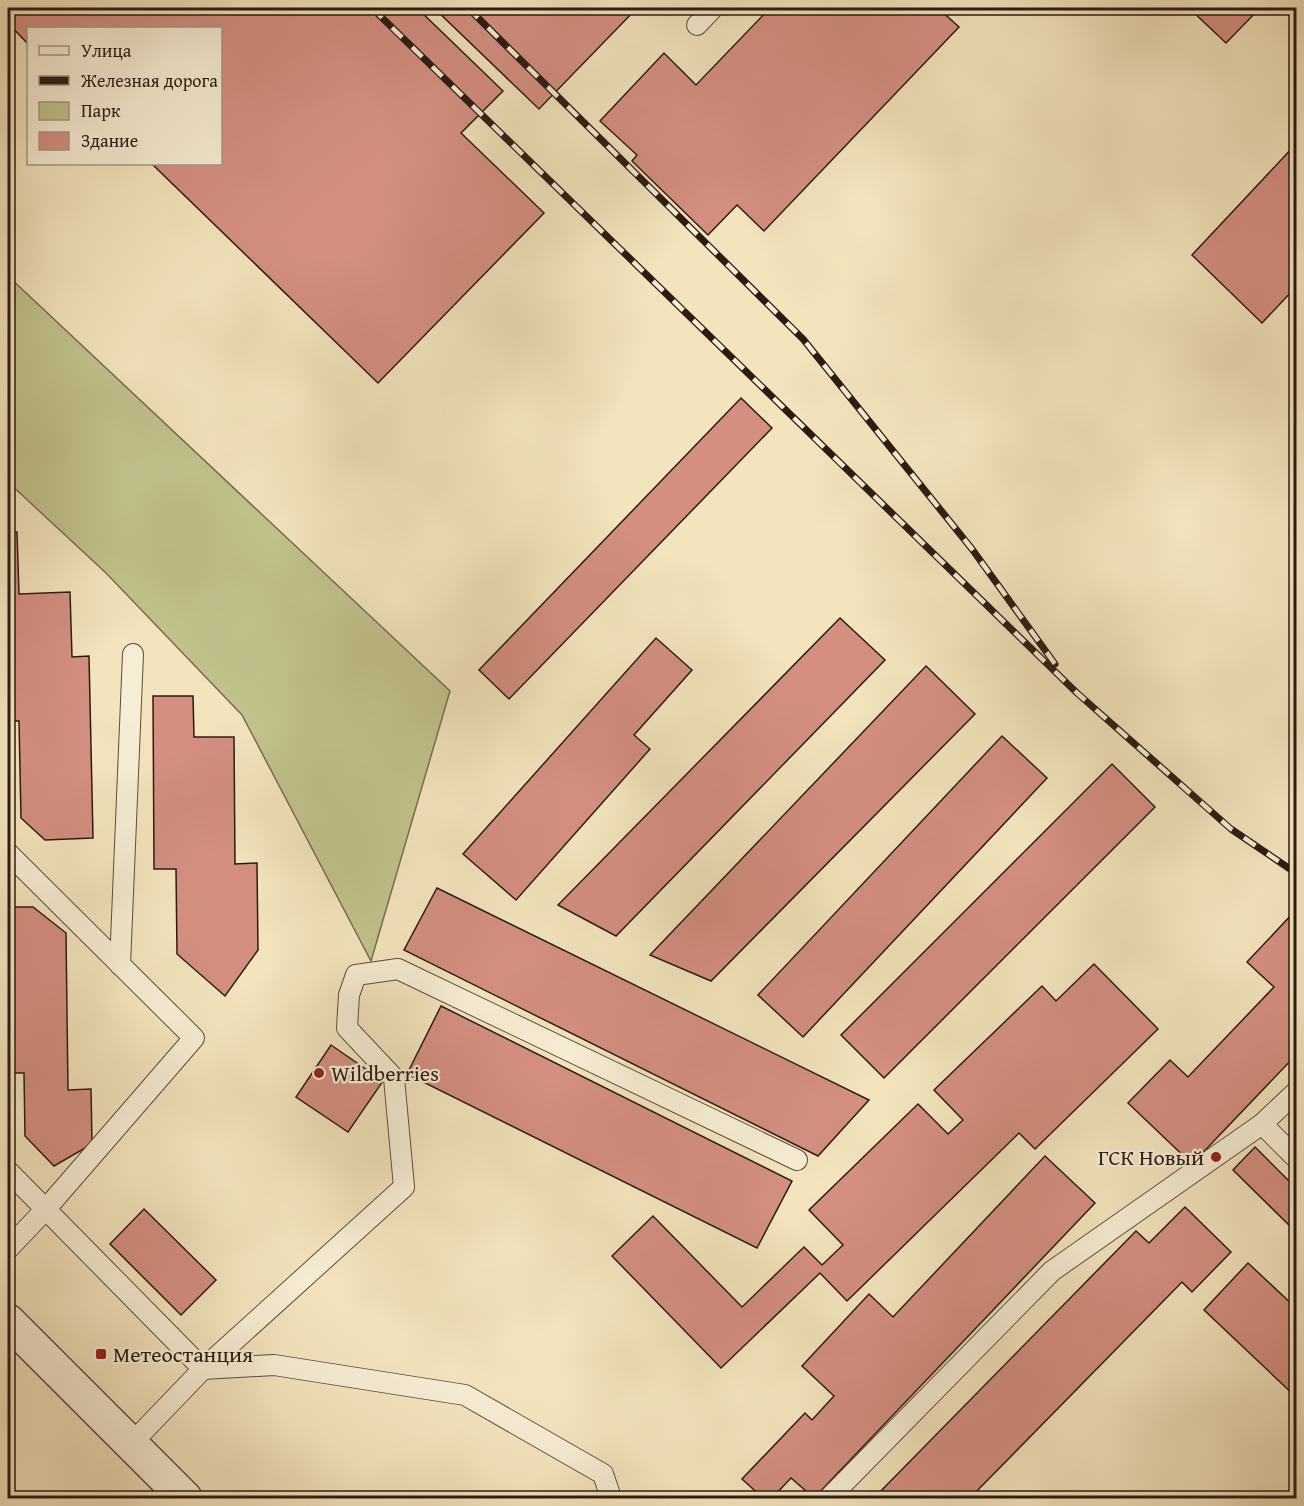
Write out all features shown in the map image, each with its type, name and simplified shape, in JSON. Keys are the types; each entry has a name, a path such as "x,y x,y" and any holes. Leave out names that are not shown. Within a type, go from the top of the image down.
{"street":[{"path":"8,1321 129,1445 185,1498"}],"lane":[{"path":"697,25 713,8"},
{"path":"120,965 133,654"},
{"path":"8,853 194,1038 45,1210 8,1249"},
{"path":"129,1445 204,1369 404,1187 394,1078 347,1028 349,995 356,975 398,969 797,1160"},
{"path":"829,1498 1052,1271 1262,1124 1296,1092"},
{"path":"1262,1124 1296,1158"},
{"path":"8,1171 204,1369 274,1365 465,1395 603,1474 610,1498"}],"green space":[{"path":"8,276 450,691 371,961 242,715 106,573 8,482"}],"building":[{"path":"8,8 417,8 503,91 461,133 544,213 378,383 153,165 222,165 222,27 27,27 27,43 8,23"},
{"path":"434,8 637,8 539,109"},
{"path":"770,8 938,8 959,27 764,231 737,205 708,235 632,161 637,155 600,121 664,53 696,85"},
{"path":"1189,8 1260,8 1226,43"},
{"path":"1296,144 1296,287 1262,323 1192,255"},
{"path":"741,398 772,428 509,699 479,670"},
{"path":"8,532 17,532 19,594 70,592 72,657 89,656 93,838 45,840 21,818 19,721 8,721"},
{"path":"840,618 885,660 616,936 558,905"},
{"path":"656,638 692,670 634,735 650,749 516,900 463,854"},
{"path":"926,666 975,714 711,981 650,955"},
{"path":"153,696 193,696 194,737 234,737 235,864 257,863 258,950 225,996 177,954 176,869 154,869"},
{"path":"1002,736 1047,778 803,1037 758,995"},
{"path":"1112,764 1155,807 884,1078 841,1035"},
{"path":"437,888 869,1100 818,1156 404,950"},
{"path":"8,907 33,907 66,933 68,1090 91,1089 92,1144 54,1166 25,1136 24,1073 8,1073"},
{"path":"1296,910 1296,1055 1192,1164 1128,1103 1170,1060 1188,1077 1274,987 1247,962"},
{"path":"1094,964 1158,1029 1035,1149 1019,1133 847,1301 820,1273 721,1368 612,1256 653,1216 742,1307 804,1247 822,1265 843,1245 809,1210 918,1104 948,1134 963,1120 934,1090 1042,986 1056,1001"},
{"path":"441,1006 792,1181 757,1248 407,1074"},
{"path":"331,1045 383,1081 348,1132 296,1097"},
{"path":"1255,1147 1296,1188 1296,1232 1233,1170"},
{"path":"1045,1156 1095,1203 814,1498 791,1478 772,1498 763,1498 742,1479 805,1413 812,1420 834,1396 802,1366 869,1294 893,1317"},
{"path":"1185,1207 1231,1252 1192,1292 1182,1282 970,1498 874,1498 1136,1231 1149,1243"},
{"path":"144,1209 216,1280 181,1315 110,1244"},
{"path":"1248,1263 1296,1308 1296,1397 1204,1310"}],"railway":[{"path":"372,8 1077,693 1231,829 1296,873"},
{"path":"468,8 803,339 972,549 1055,664"}],"place":[{"name":"Wildberries","path":"319,1073"},
{"name":"ГСК Новый","path":"1216,1157"},
{"name":"Метеостанция","path":"101,1354"}]}
